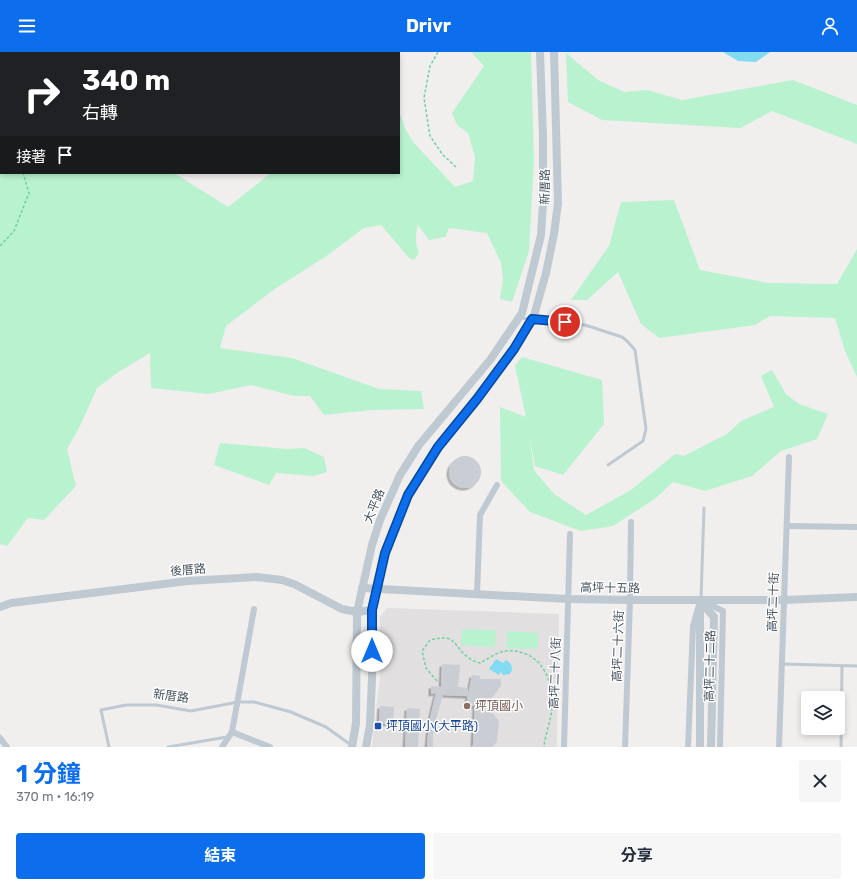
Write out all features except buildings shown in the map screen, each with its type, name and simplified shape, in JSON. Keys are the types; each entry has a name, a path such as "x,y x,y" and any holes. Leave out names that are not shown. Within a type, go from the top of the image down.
{"street":[{"name":"新厝路","path":"521,315 541,235 543,203 543,136 540,52"},
{"name":"新厝路","path":"532,319 546,273 553,240 558,203 554,52"},
{"name":"大平路","path":"352,747 356,723 357,612 372,545 380,520 400,475 419,446 490,360 521,315"},
{"path":"366,747 370,725 372,610 385,553 408,495 438,447 477,399 514,349 532,319"},
{"name":"高坪二十街","path":"779,747 789,457"},
{"path":"477,594 480,515 497,486"},
{"name":"高坪二十六街","path":"625,747 631,522"},
{"path":"786,526 857,527"},
{"name":"高坪二十八街","path":"564,747 570,534"},
{"name":"後厝路","path":"0,606 12,603 188,581 257,577 282,580 294,584 342,609 357,612 372,610"},
{"name":"高坪十五路","path":"362,588 568,599 700,601 857,597"},
{"name":"高坪二十二路","path":"688,747 693,626 700,601"},
{"name":"高坪二十二路","path":"700,601 700,747"},
{"name":"高坪二十二路","path":"700,601 714,617 711,747"},
{"name":"高坪二十二路","path":"700,601 723,611 720,747"},
{"path":"222,747 231,734 254,608"},
{"path":"231,734 270,747"},
{"path":"0,738 7,747"}],"lane":[{"path":"521,315 532,319 585,325 622,337 635,350 646,435 643,440 608,465"},
{"path":"700,601 704,508"},
{"path":"782,664 857,666"},
{"path":"840,747 842,666"},
{"name":"新厝路","path":"109,747 101,710 126,705 156,704 191,711 238,702 254,702 291,712 326,727 352,747"},
{"path":"168,747 231,734"}],"path":[{"path":"438,52 430,66 424,98 430,136 443,155 456,167"},
{"path":"0,246 14,230 29,193 23,174"},
{"path":"437,681 426,668 422,651 430,640 442,637 454,641 469,659 480,663 504,651 515,650 531,656 541,664 547,676 550,688 552,708 544,747"}],"shaded area":[{"name":"坪頂國小","path":"387,608 559,614 557,747 372,747 380,676 380,617"}],"green space":[{"path":"471,52 531,52 534,161 529,251 512,302 500,299 503,279 501,263 487,233 449,228 445,237 429,240 418,225 416,239 419,253 414,260 409,258 381,225 364,228 325,257 276,288 226,326 220,348 292,358 379,389 421,391 424,409 372,410 324,415 310,396 294,396 251,385 209,394 151,388 150,353 117,373 97,388 80,426 67,449 76,486 44,520 28,518 7,546 0,544 0,174 176,174 228,207 270,174 400,174 401,115 404,126 413,142 455,187 473,181 475,157 468,133 457,125 452,113 484,66"},
{"path":"566,53 598,80 624,92 647,90 682,100 793,80 857,105 857,144 772,111 740,128 602,120 568,102"},
{"path":"674,200 700,270 769,283 837,284 857,249 857,377 845,351 835,318 770,316 755,325 659,338 641,324 618,272 587,300 571,300 609,246 621,202"},
{"path":"522,357 602,380 604,424 563,475 535,466 529,434 534,470 554,494 586,515 631,490 675,454 684,456 727,434 741,421 774,407 761,376 772,370 786,394 799,404 828,414 817,439 781,451 752,476 705,491 673,482 656,498 613,526 581,531 530,512 501,481 500,407 526,417 515,366"},
{"path":"220,443 286,449 304,448 324,457 327,472 314,476 276,473 269,485 214,465"},
{"path":"462,629 496,630 495,647 461,645"},
{"path":"507,631 538,633 538,649 507,648"}],"water":[{"path":"723,52 770,52 756,62 738,61"},
{"path":"496,659 503,663 506,660 508,661 511,664 512,671 509,674 504,675 500,672 499,675 489,669"}],"place":[{"name":"坪頂國小","path":"467,706"},
{"name":"坪頂國小(大平路)","path":"378,726"}],"route":[{"path":"372,651 372,610 385,553 408,495 438,447 477,399 514,349 532,319 565,322"}]}
